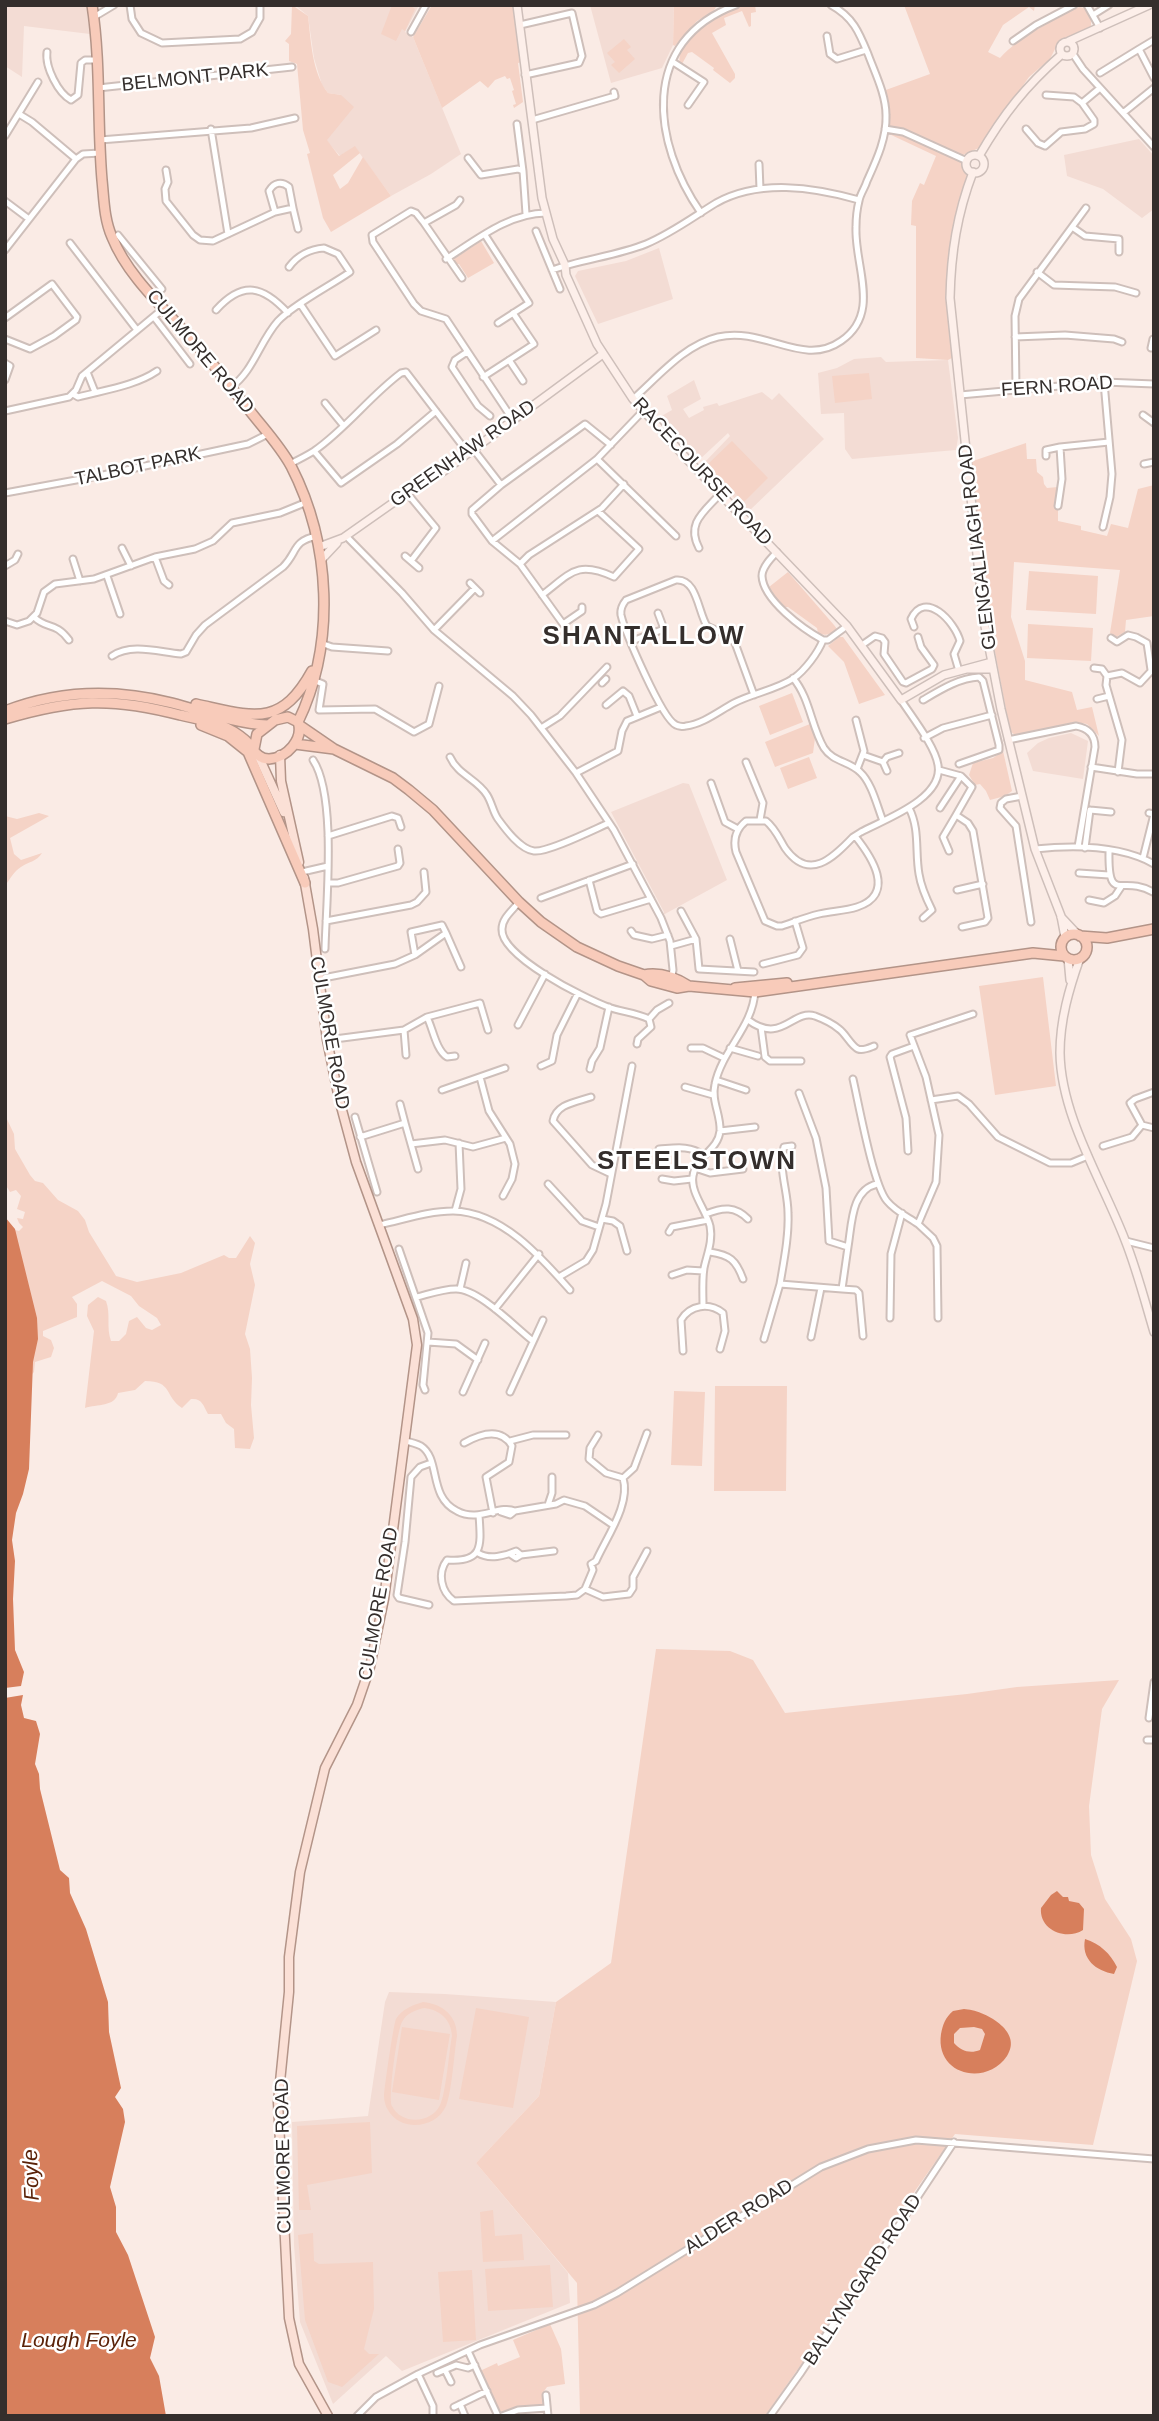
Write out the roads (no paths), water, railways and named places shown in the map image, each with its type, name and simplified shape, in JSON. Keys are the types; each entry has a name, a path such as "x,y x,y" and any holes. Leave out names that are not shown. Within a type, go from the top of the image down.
{"highway":[{"name":"CULMORE ROAD","path":"92,5 100,153 108,226 121,256 231,387 290,464 317,536 321,560 323,620 318,681 295,709 283,716"},
{"path":"5,711 64,696 97,693 162,696 244,714 264,714 285,707 297,695 320,655"},
{"name":"CULMORE ROAD","path":"298,723 309,691"},
{"path":"129,694 169,702 238,722 267,725"},
{"path":"5,719 64,704 96,702 142,705 221,725 236,732 256,752 269,759 295,744 299,736 298,723"},
{"path":"167,712 223,733 248,752 305,883"},
{"path":"256,752 257,734 283,716 293,718 313,737 393,778 409,790 456,833 541,922 577,947 618,966 644,975 652,973 670,982 679,980 689,986 727,990 824,982 1033,953 1082,956 1107,938"},
{"path":"295,744 334,749"},
{"path":"1033,953 1078,935 1107,938 1154,929"},
{"path":"1078,935 1086,942 1082,956"},
{"path":"1064,939 1061,948 1066,957"}],"main road":[{"name":"RACECOURSE ROAD","path":"517,5 546,213 558,253 565,265 566,275 603,354 643,411 847,626 901,700"},
{"path":"1088,34 1074,52 1066,56 1062,54 1060,45 1149,5"},
{"path":"1069,41 1073,44 1074,52"},
{"name":"GLENGALLIAGH ROAD","path":"1062,54 1016,98 979,156 984,162 983,167 980,171 973,172 957,223 951,264 950,298 984,621 1008,740 1035,849 1061,916 1064,939"},
{"path":"973,172 968,169 967,161 971,156 979,156"},
{"name":"GREENHAW ROAD","path":"319,547 345,537 471,451 603,354"},
{"path":"321,560 345,537"},
{"path":"901,700 944,675 992,665"},
{"name":"CULMORE ROAD","path":"256,752 289,824"},
{"name":"CULMORE ROAD","path":"280,755 281,780 289,824 305,883 327,1040 339,1099 356,1162 414,1320 417,1345 384,1599 370,1667 357,1705 325,1768 300,1872 289,1957 289,1992 278,2102 289,2318 299,2364 328,2416"},
{"name":"GLENGALLIAGH ROAD","path":"1061,916 1078,935"},
{"path":"1082,956 1069,988 1061,1036 1063,1077 1074,1121 1126,1241 1154,1332"},
{"path":"1066,957 1069,988"}],"street":[{"path":"94,17 114,5"},
{"path":"131,5 132,19 141,33 162,43 178,43 240,39 253,32 260,18 260,5"},
{"path":"411,32 426,5"},
{"path":"701,213 676,170 663,122 664,85 673,62 686,41 704,22 720,11 736,5"},
{"path":"633,399 690,350 718,337 751,335 813,351 834,346 848,336 859,321 864,303 856,238 859,200 876,159 885,129 886,114 883,96 856,26 846,14 831,5"},
{"path":"1013,41 1061,8 1074,5"},
{"path":"1087,5 1100,28"},
{"path":"1093,15 1109,5"},
{"path":"520,25 572,13 582,56 579,63 525,75"},
{"path":"827,36 830,54 837,59 866,50"},
{"path":"1100,73 1154,40"},
{"path":"1139,49 1154,78"},
{"path":"47,52 47,65 63,95 71,100 78,95 83,61 80,52"},
{"path":"1074,52 1100,88 1154,146"},
{"path":"83,61 96,60"},
{"path":"673,62 704,82 688,105"},
{"name":"BELMONT PARK","path":"98,88 292,67"},
{"path":"5,136 38,82"},
{"path":"1082,103 1100,88"},
{"path":"1123,113 1154,88"},
{"path":"532,121 615,96 614,92"},
{"path":"1026,130 1038,143 1045,146 1061,132 1091,127 1094,120 1082,103 1068,95 1046,95"},
{"path":"19,114 76,159"},
{"path":"100,140 242,128 295,118"},
{"path":"517,124 526,214"},
{"path":"211,129 228,234"},
{"path":"885,129 903,132 967,161"},
{"path":"5,250 76,159 83,154 100,153"},
{"path":"468,158 481,175 518,169 523,171"},
{"path":"759,164 760,189"},
{"path":"166,170 166,201 193,235 206,242 275,212 293,208"},
{"path":"275,212 269,191 272,186 282,183 289,187 298,229"},
{"path":"552,270 624,252 663,236 737,194 786,187 859,200"},
{"path":"424,223 460,200"},
{"path":"5,201 29,219"},
{"path":"1016,389 1014,337 1019,299 1086,208"},
{"path":"462,278 416,213 411,211 372,236 373,242 414,304 421,311 446,319 513,420"},
{"path":"446,258 526,214 546,213"},
{"path":"1072,227 1085,236 1119,239 1119,252"},
{"path":"536,231 561,289"},
{"path":"118,235 162,289"},
{"path":"485,235 530,303 498,323"},
{"path":"70,243 137,330"},
{"path":"231,387 254,359 276,323 351,272 338,254 324,248 303,254 289,267"},
{"path":"136,274 145,267"},
{"path":"1037,272 1055,285 1115,287 1136,293"},
{"path":"5,318 52,284 77,317 54,336 30,349 5,339"},
{"path":"216,310 240,291 249,289 270,295 288,313"},
{"path":"301,305 335,356 376,330"},
{"path":"5,411 64,399 73,394 80,380 88,372 164,308"},
{"path":"483,377 534,344 513,313"},
{"path":"154,317 190,364"},
{"path":"1014,337 1065,335 1122,342"},
{"path":"1153,339 1154,348"},
{"path":"467,352 455,360 452,367 478,406 491,416"},
{"path":"509,360 523,381"},
{"path":"5,363 10,366 5,380"},
{"path":"73,394 79,397 138,380 157,371"},
{"path":"88,372 95,392"},
{"path":"290,464 314,451 383,386 406,372 500,485"},
{"path":"1103,527 1112,474 1104,382"},
{"name":"FERN ROAD","path":"960,395 1104,382 1154,384"},
{"path":"325,403 344,425"},
{"path":"314,451 341,483 397,444 436,411"},
{"path":"492,541 597,459 643,411"},
{"path":"1143,415 1154,423"},
{"path":"582,607 582,611 563,624 520,565 492,541 472,514 472,510 500,485 584,424 611,445"},
{"name":"TALBOT PARK","path":"5,493 248,444 268,433"},
{"path":"1046,456 1046,450 1109,442"},
{"path":"1058,506 1062,479 1060,447"},
{"path":"597,459 676,536"},
{"path":"1144,464 1154,462"},
{"path":"520,565 529,555 598,511 624,484"},
{"path":"407,493 436,528 411,561"},
{"path":"699,548 694,539 694,526 705,509 720,494"},
{"path":"5,621 23,624 34,617 44,592 50,586 107,576 155,557 195,550 213,541 232,523 280,513 306,502"},
{"path":"542,595 575,570 586,568 614,577 639,549 598,511"},
{"path":"112,656 131,649 181,654 187,652 205,625 284,567 297,544 303,539 317,536"},
{"path":"345,537 402,593 434,630 503,685 576,773 633,864 668,935 671,946 670,982"},
{"path":"122,548 131,566"},
{"path":"777,552 762,575 765,588 780,608 823,640 828,640 847,626"},
{"path":"5,566 15,560 18,554"},
{"path":"405,556 419,568"},
{"path":"155,557 164,581 169,585"},
{"path":"74,559 80,581"},
{"path":"107,576 120,614"},
{"path":"754,695 736,643 727,635 708,626 692,588 684,580 676,580 626,600 621,616 661,706 671,722 687,726 793,678 807,665 823,640"},
{"path":"434,630 475,588"},
{"path":"914,627 911,619 914,613 923,607 930,606 938,611 958,632 960,641 954,654 959,671"},
{"path":"632,641 664,629 658,613"},
{"path":"34,617 46,625 56,626 68,640"},
{"path":"1111,638 1117,642 1128,635 1147,643 1154,642"},
{"path":"862,645 875,636 882,638 885,642 884,654 906,683 934,665 918,638"},
{"path":"321,643 332,647 388,651"},
{"path":"1107,676 1122,673 1140,683 1152,669 1147,643"},
{"path":"541,729 560,716 607,667"},
{"path":"1094,668 1102,669 1107,676"},
{"path":"599,675 604,681"},
{"path":"1107,676 1105,680 1121,736 1118,772"},
{"path":"923,701 951,685 979,677 983,681 999,750 968,764 959,764"},
{"path":"793,678 803,693 826,751 833,758 856,769 865,778 883,821"},
{"path":"318,681 319,709 375,709 414,732 429,724 439,686"},
{"path":"606,705 622,691 629,696 637,716"},
{"path":"581,693 587,698"},
{"path":"930,696 935,703"},
{"path":"1097,699 1109,696"},
{"name":"RACECOURSE ROAD","path":"901,700 934,754 939,770"},
{"path":"576,773 618,751 623,725 661,706"},
{"path":"924,738 943,728 992,715"},
{"path":"856,720 862,734 863,755 856,769"},
{"path":"1008,740 1076,726 1084,727 1092,735 1095,743 1082,847"},
{"path":"883,761 900,753"},
{"path":"863,755 883,761"},
{"path":"450,757 460,772 476,782 486,793 497,817 518,843 532,851 545,849 609,823"},
{"name":"CULMORE ROAD","path":"313,760 317,765 324,797 328,836 325,948"},
{"path":"883,761 887,771"},
{"path":"746,762 763,803 760,820"},
{"path":"1091,767 1154,774"},
{"path":"855,836 873,860 877,872 877,887 872,898 859,906 777,926 765,921 734,845 738,829 746,821 760,820 770,824 794,858 808,865 825,862 855,836 909,808 924,797 939,770 961,776 972,785 972,790 943,837 949,851"},
{"path":"940,808 961,776"},
{"path":"711,783 725,822 738,829"},
{"path":"1022,796 1006,799 1000,806 1016,826 1033,919"},
{"path":"909,808 917,831 919,876 923,894 932,910 923,918"},
{"path":"1087,809 1111,812"},
{"path":"1143,858 1154,814 1149,813"},
{"path":"956,815 972,829 988,920 962,927"},
{"path":"328,836 392,816 398,818 401,827"},
{"path":"1035,849 1082,847 1143,858 1154,864"},
{"path":"328,883 338,883 398,866 398,849"},
{"path":"1109,851 1109,875 1115,885 1139,886 1153,892"},
{"path":"541,898 633,864"},
{"path":"302,872 328,866"},
{"path":"326,921 418,902 426,892 424,872"},
{"path":"1079,873 1109,875"},
{"path":"589,880 597,911 601,914 651,898"},
{"path":"957,890 983,884"},
{"path":"1089,900 1104,903 1115,897 1121,887"},
{"path":"519,902 502,924 503,939 512,950 578,993 609,1007 638,1013 649,1019 652,1027 638,1039 637,1044"},
{"path":"681,911 696,939 699,969 754,972"},
{"path":"763,964 802,952 795,921"},
{"path":"415,955 411,932 442,926 461,967"},
{"path":"631,931 634,935 652,939 668,935"},
{"path":"318,979 383,968 415,955 446,933"},
{"path":"671,946 696,939"},
{"path":"730,939 738,971"},
{"path":"517,1025 545,974"},
{"path":"703,1306 703,1271 710,1252 710,1228 692,1180 695,1168 715,1145 720,1131 713,1095 716,1080 724,1058 748,1020 754,1004 754,988"},
{"path":"541,1066 552,1060 557,1035 578,993"},
{"path":"327,1040 404,1030 427,1017 483,1002 488,1030"},
{"path":"649,1019 669,1003"},
{"path":"590,1069 600,1048 609,1007"},
{"path":"919,1224 930,1200 938,1169 939,1135 926,1077 910,1035 973,1013"},
{"path":"748,1020 761,1027 776,1029 786,1027 807,1014 831,1023 855,1048 861,1050 874,1046"},
{"path":"427,1017 442,1054 447,1057 455,1056"},
{"path":"761,1027 765,1057 768,1060 801,1061"},
{"path":"404,1030 406,1055"},
{"path":"908,1151 906,1118 890,1057 914,1046"},
{"path":"691,1048 703,1048 724,1058"},
{"path":"730,1048 758,1056"},
{"path":"559,1277 590,1257 602,1219 632,1066"},
{"path":"442,1090 505,1068"},
{"path":"480,1077 489,1111 510,1143 515,1164 512,1179 503,1196"},
{"path":"853,1079 877,1184 885,1200 919,1224 933,1238 937,1247 938,1318"},
{"path":"716,1080 746,1090"},
{"path":"684,1087 713,1095"},
{"path":"1154,1092 1130,1103 1142,1125 1154,1128"},
{"path":"799,1093 816,1139 827,1188 828,1237 834,1244 848,1247"},
{"path":"930,1100 958,1096 969,1104 998,1137 1050,1163 1071,1163 1087,1156"},
{"path":"591,1097 561,1108 554,1115 553,1121 592,1165 611,1174"},
{"path":"400,1104 418,1169"},
{"path":"355,1117 377,1192"},
{"path":"360,1136 405,1123"},
{"path":"1103,1146 1132,1137 1142,1125"},
{"path":"720,1131 755,1126"},
{"path":"411,1144 445,1140 474,1147 506,1138"},
{"path":"456,1211 461,1189 459,1143"},
{"path":"764,1339 780,1284 788,1209 781,1158 784,1147 792,1146"},
{"path":"659,1149 685,1148 697,1151 703,1156"},
{"path":"695,1168 710,1173 743,1169"},
{"path":"662,1179 692,1180"},
{"path":"548,1184 582,1221 599,1227"},
{"path":"842,1289 856,1205 866,1187 877,1184"},
{"path":"669,1232 672,1227 728,1208 735,1209 748,1219"},
{"path":"379,1225 456,1211 477,1216 521,1239 539,1254 570,1290"},
{"path":"890,1318 891,1254 902,1213"},
{"path":"602,1219 613,1221 620,1226 627,1251"},
{"path":"1126,1241 1154,1248"},
{"path":"399,1249 427,1325 428,1342 423,1385 425,1390"},
{"path":"710,1252 729,1256 738,1266 743,1279"},
{"path":"495,1310 539,1254"},
{"path":"460,1289 466,1263"},
{"path":"672,1275 687,1270 703,1271"},
{"path":"780,1284 856,1290 859,1293 863,1336"},
{"path":"811,1337 821,1288"},
{"path":"417,1297 460,1289 472,1293 533,1341"},
{"path":"683,1351 681,1320 690,1309 703,1306 713,1307 723,1313 725,1331 720,1349"},
{"path":"510,1392 544,1320"},
{"path":"428,1342 456,1344 478,1360"},
{"path":"463,1392 485,1343"},
{"path":"623,1478 634,1468 647,1433"},
{"path":"464,1443 480,1435 495,1434 510,1441 533,1435 566,1435"},
{"path":"598,1435 590,1448 589,1459 606,1473 623,1478"},
{"path":"405,1441 422,1447 431,1463 442,1498 456,1511 479,1516 508,1508 515,1511 556,1504 564,1508 570,1503 585,1506 612,1525"},
{"path":"493,1513 486,1477 509,1462 513,1452 510,1441"},
{"path":"429,1605 399,1598 397,1595 411,1477 420,1467 431,1463"},
{"path":"548,1505 552,1493 552,1478"},
{"path":"479,1516 481,1542 478,1553 467,1560 444,1562 442,1587 447,1597 454,1601 577,1594 585,1589 593,1570 598,1567 596,1562 622,1502 625,1484 623,1478"},
{"path":"478,1553 493,1557 510,1554 516,1558 554,1551"},
{"path":"585,1589 603,1597 629,1594 633,1588 633,1577 647,1551"},
{"path":"421,1603 423,1595"},
{"path":"1151,1714 1154,1682"},
{"name":"ALDER ROAD","path":"357,2416 376,2397 418,2374 468,2351 594,2305 617,2293 821,2167 868,2149 916,2140 1154,2159"},
{"name":"BALLYNAGARD ROAD","path":"770,2416 954,2142"},
{"path":"468,2351 500,2416 518,2410 548,2412 546,2395"},
{"path":"437,2373 456,2365 468,2368 475,2365"},
{"path":"445,2370 451,2382"},
{"path":"418,2374 433,2406 433,2416"},
{"path":"465,2416 457,2405 487,2392"}],"water":[{"path":"5,1217 15,1229 37,1318 38,1339 33,1362 29,1469 16,1513 12,1540 15,1561 15,1650 24,1672 21,1686 5,1688"},
{"name":"Lough Foyle","path":"23,1695 21,1705 24,1718 36,1721 40,1734 35,1764 60,1870 69,1878 70,1893 86,1929 108,2002 109,2032 121,2088 115,2097 123,2109 125,2122 110,2187 116,2207 116,2232 128,2255 155,2337 150,2358 159,2376 166,2416 5,2416 5,1698"},
{"path":"1057,1891 1063,1897 1068,1897 1069,1901 1079,1903 1084,1909 1083,1930 1062,1934 1049,1928 1044,1922 1041,1908"},
{"path":"1085,1939 1108,1953 1117,1967 1114,1974 1091,1963 1085,1952"},
{"path":"964,2009 982,2013 1006,2030 1011,2047 998,2066 987,2071 964,2072 946,2059 941,2048 941,2034 945,2021 953,2011","holes":["960,2028 982,2029 985,2034 980,2050 966,2051 954,2043 954,2034"]}],"district":[{"name":"SHANTALLOW","path":"644,637"},
{"name":"STEELSTOWN","path":"697,1162"}],"water label":[{"name":"Foyle","path":"32,2175"}]}
